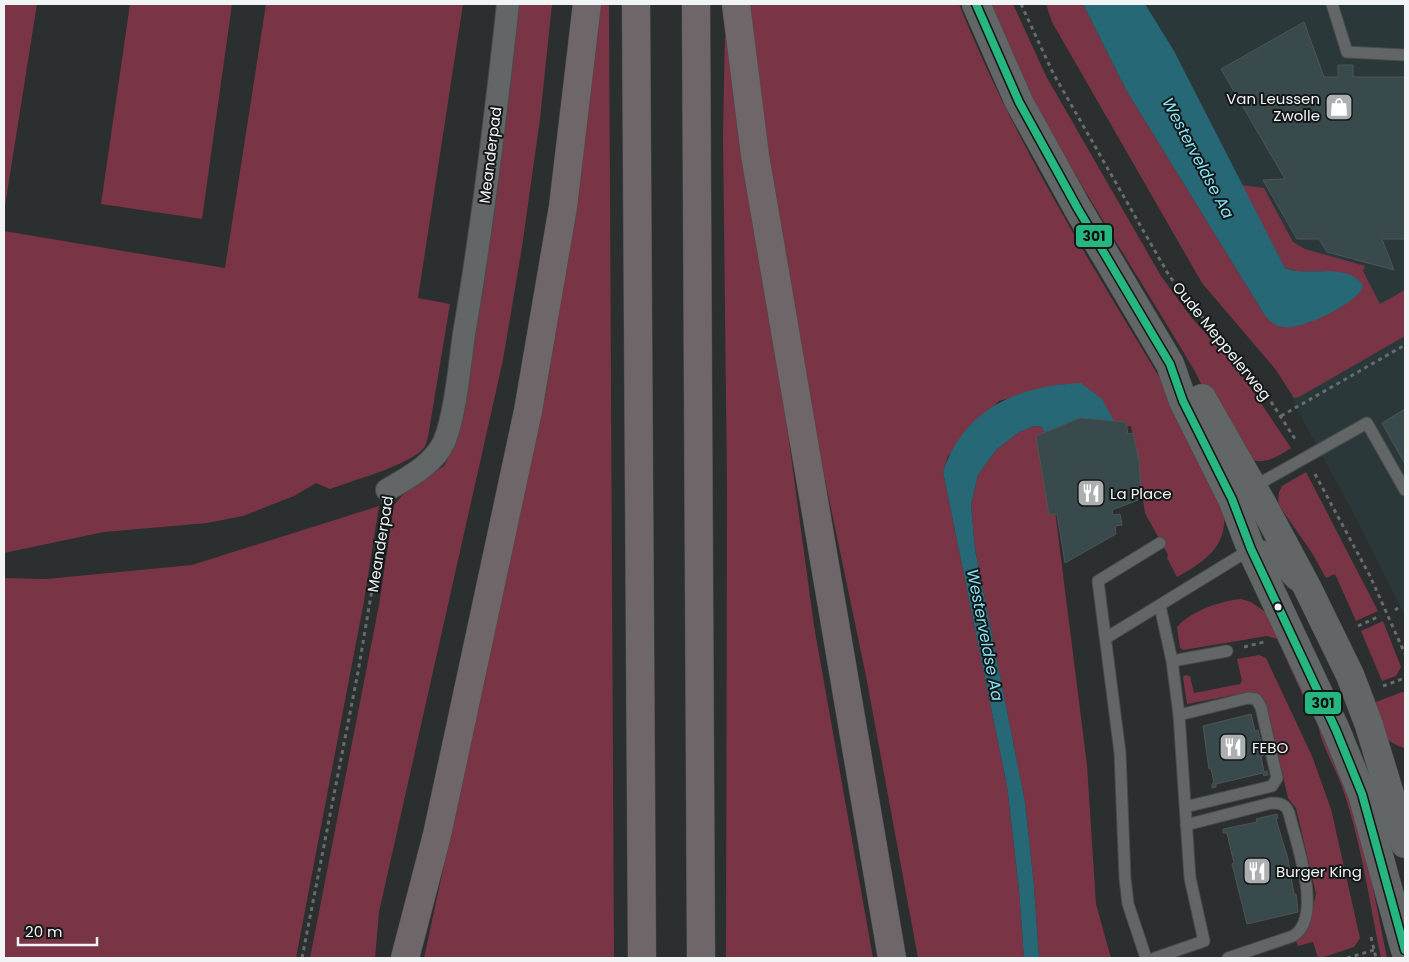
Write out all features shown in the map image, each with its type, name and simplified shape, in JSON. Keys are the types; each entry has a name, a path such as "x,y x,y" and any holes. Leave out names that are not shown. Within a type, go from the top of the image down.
{"highway":[{"path":"405,958 437,835 528,412 564,206 587,4"},
{"path":"636,4 642,958"},
{"path":"696,4 702,958"},
{"path":"736,4 755,155 892,958"}],"main road":[{"path":"976,4 1004,71 1041,144 1170,364 1199,393 1250,497 1307,587 1356,689 1380,789 1405,950"},
{"path":"1250,497 1251,549 1336,730 1380,789 1405,844"}],"street":[{"name":"Meanderpad","path":"387,490 425,466 435,456 444,441 452,410 476,264 508,4"},
{"path":"1251,549 1273,555 1288,573 1307,587"}],"lane":[{"path":"1332,4 1347,52 1405,55"},
{"path":"1250,497 1305,456 1367,423 1405,490"},
{"path":"1146,958 1128,904 1125,878 1120,753 1098,581 1160,543"},
{"path":"1106,638 1251,549"},
{"path":"1155,958 1204,941 1192,889 1179,715 1172,661 1160,606"},
{"path":"1172,661 1227,651"},
{"path":"1179,715 1248,698 1256,699 1261,707 1277,778 1272,786 1185,807"},
{"path":"1186,825 1271,804 1280,803 1287,808 1289,813 1308,898 1305,923 1301,931 1293,936 1228,958"}],"path":[{"name":"Oude Meppelerweg","path":"1021,4 1052,73 1181,294 1255,377 1305,456 1370,576 1405,654"},
{"path":"1281,416 1405,345"},
{"name":"Meanderpad","path":"302,958 373,588 387,490"},
{"path":"1358,626 1380,616"},
{"path":"1377,688 1405,678"},
{"path":"1347,958 1374,950"}],"shaded area":[{"path":"4,4 37,4 4,212"},
{"path":"130,4 232,4 202,219 101,204"},
{"path":"266,4 463,4 418,298 450,304 425,447 417,454 380,472 330,489 316,483 294,496 243,516 207,523 104,532 4,553 4,231 225,268"},
{"path":"515,4 552,4 540,119 522,247 503,360 379,912 375,958 310,958 379,605 394,505 407,490 444,466 448,458 455,425"},
{"path":"600,4 609,4 614,958 424,958 545,397 578,200"},
{"path":"744,4 959,4 1006,109 1033,160 1193,436 1224,514 1222,536 1217,545 1196,566 1177,577 1167,558 1168,555 1145,513 1131,426 1118,428 1065,384 999,401 948,456 943,472 1007,786 1019,890 1024,958 918,958 866,676 803,374"},
{"path":"990,4 1013,4 1046,76 1161,276 1191,317 1238,369 1291,448 1269,460 1258,461 1246,457 1233,442 1172,332 1057,144 1016,66"},
{"path":"1046,4 1083,4 1126,90 1264,314 1292,327 1313,321 1355,278 1322,271 1299,272 1285,268 1241,185 1264,188 1293,242 1305,249 1365,266 1363,271 1380,304 1405,290 1405,336 1299,397 1294,398 1276,370 1202,283 1052,22"},
{"path":"1141,4 1405,4 1405,616 1356,518 1292,400 1276,272"},
{"path":"725,33 759,250 771,308 814,626 873,958 726,958 727,486 723,135"},
{"path":"1034,426 1042,427 1046,439 1087,765 1096,904 1111,958 1039,958 1025,802 975,549 971,505 978,475 996,450 1019,432"},
{"path":"1306,472 1378,611 1356,621 1335,574 1326,578 1312,553 1278,504 1279,492 1282,486"},
{"path":"379,506 364,601 296,958 4,958 4,578 46,579 192,565"},
{"path":"1241,599 1251,602 1270,615 1313,709 1308,707 1277,639 1267,636 1183,650 1180,648 1177,627 1183,621 1206,608"},
{"path":"1383,621 1401,667 1396,676 1382,681 1361,631"},
{"path":"1259,655 1266,658 1312,756 1331,809 1360,938 1354,947 1321,958 1318,958 1313,942 1298,946 1296,941 1308,928 1316,894 1296,808 1288,798 1266,702 1258,695 1250,692 1187,704 1183,677 1185,675 1190,676 1194,693 1240,684 1242,681 1237,659"},
{"path":"1402,692 1405,693 1405,748 1396,745 1385,737 1380,725 1376,702"},
{"path":"1319,724 1333,745 1367,858 1387,958 1381,958 1354,826 1341,784 1327,753"}],"water":[{"name":"Westerveldse Aa","path":"1083,4 1145,4 1174,51 1285,268 1294,271 1327,271 1348,274 1356,278 1363,286 1359,293 1328,314 1302,325 1283,327 1274,324 1264,314 1126,90"},
{"name":"Westerveldse Aa","path":"1081,383 1102,399 1118,428 1046,439 1042,427 1034,426 1019,432 996,450 978,475 971,505 975,549 1025,802 1039,958 1024,958 1019,890 1007,786 943,472 952,450 964,432 979,417 996,405 1015,395 1036,389"}],"building":[{"path":"1304,22 1324,77 1338,77 1338,65 1353,65 1353,77 1405,77 1405,239 1382,239 1394,270 1327,252 1319,239 1297,239 1263,180 1285,179 1221,69"},
{"path":"1405,409 1405,464 1382,423"},
{"path":"1080,418 1126,422 1128,434 1133,433 1139,460 1141,487 1136,488 1138,500 1112,510 1113,515 1120,514 1122,525 1115,526 1116,534 1065,563 1057,514 1049,515 1036,436"},
{"path":"1251,714 1255,731 1258,730 1264,755 1261,756 1264,772 1267,771 1268,775 1264,776 1263,773 1216,784 1216,787 1212,788 1214,783 1211,768 1209,769 1203,726"},
{"path":"1277,814 1278,818 1276,819 1288,859 1298,912 1247,924 1232,864 1234,863 1227,833 1223,833 1223,829 1257,822 1256,819"}],"transit line":[{"name":"301","path":"976,4 1019,102 1078,209 1170,364 1183,401 1232,499 1251,549 1336,730 1362,794 1405,950"}],"place":[{"name":"Van Leussen Zwolle","path":"1339,107"},
{"name":"La Place","path":"1091,493"},
{"name":"FEBO","path":"1233,747"},
{"name":"Burger King","path":"1257,871"}]}
